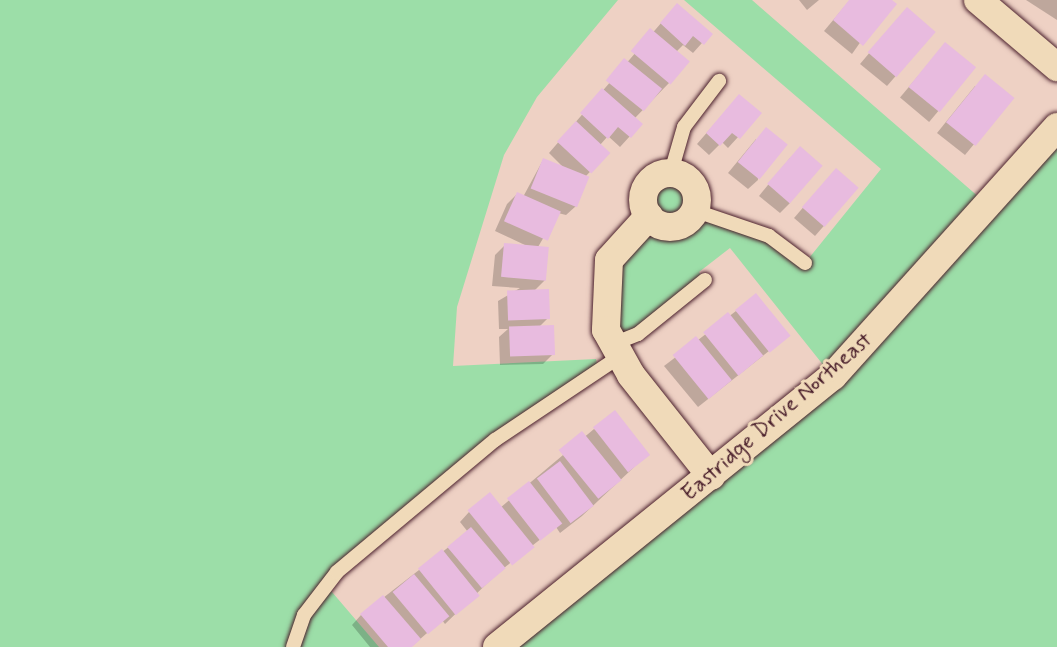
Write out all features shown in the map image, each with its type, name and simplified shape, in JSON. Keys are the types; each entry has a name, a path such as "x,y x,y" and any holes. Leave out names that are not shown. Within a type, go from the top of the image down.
{"street":[{"path":"978,0 1057,67"},
{"name":"Eastridge Drive Northeast","path":"497,647 711,476 871,338 1057,127"},
{"path":"671,172 693,185 696,211 677,227 649,216 644,190 655,177 671,172"},
{"path":"649,216 609,260 604,306 616,350 711,476"}],"lane":[{"path":"671,172 684,127 719,81"},
{"path":"696,211 769,236 805,263"},
{"path":"293,647 304,615 337,572 495,440 638,334 705,280"}],"green space":[{"path":"0,0 618,0 537,97 504,155 457,307 453,366 596,359 598,368 538,408 326,585 379,647 0,647"},
{"path":"684,0 752,0 988,205 1057,127 1057,647 497,647 832,376 730,248 699,272 705,280 613,344 604,306 655,177 671,172 687,178 697,193 696,211 739,225 805,263 881,169"}],"building":[{"path":"849,0 892,0 897,4 863,46 833,20"},
{"path":"677,3 713,34 704,45 693,36 685,46 660,23"},
{"path":"907,7 936,32 896,77 868,52"},
{"path":"650,28 690,61 671,84 631,51"},
{"path":"945,42 976,67 940,112 908,87"},
{"path":"624,58 662,89 644,111 606,81"},
{"path":"985,74 1015,98 976,146 946,122"},
{"path":"602,88 643,124 631,138 618,127 608,139 580,113"},
{"path":"739,94 762,113 740,139 732,133 720,146 706,133"},
{"path":"576,121 610,153 591,174 557,141"},
{"path":"766,127 788,145 759,180 738,162"},
{"path":"800,146 823,166 790,203 767,184"},
{"path":"543,158 589,177 577,207 531,189"},
{"path":"836,168 859,188 825,227 802,207"},
{"path":"517,192 561,212 548,241 504,221"},
{"path":"504,243 549,247 546,281 501,277"},
{"path":"549,289 550,319 508,320 507,290"},
{"path":"756,293 791,336 770,353 735,310"},
{"path":"728,312 763,356 738,376 703,332"},
{"path":"554,325 555,355 510,357 509,327"},
{"path":"696,336 732,380 709,399 673,355"},
{"path":"615,410 650,455 628,472 593,427"},
{"path":"582,431 622,480 598,499 559,450"},
{"path":"560,461 594,506 571,523 537,478"},
{"path":"529,481 562,524 540,541 507,498"},
{"path":"490,492 535,547 512,565 467,510"},
{"path":"471,527 506,568 482,588 447,547"},
{"path":"442,549 480,596 456,615 418,569"},
{"path":"414,574 449,616 428,634 393,592"},
{"path":"383,595 421,639 412,647 388,647 360,614"}]}
